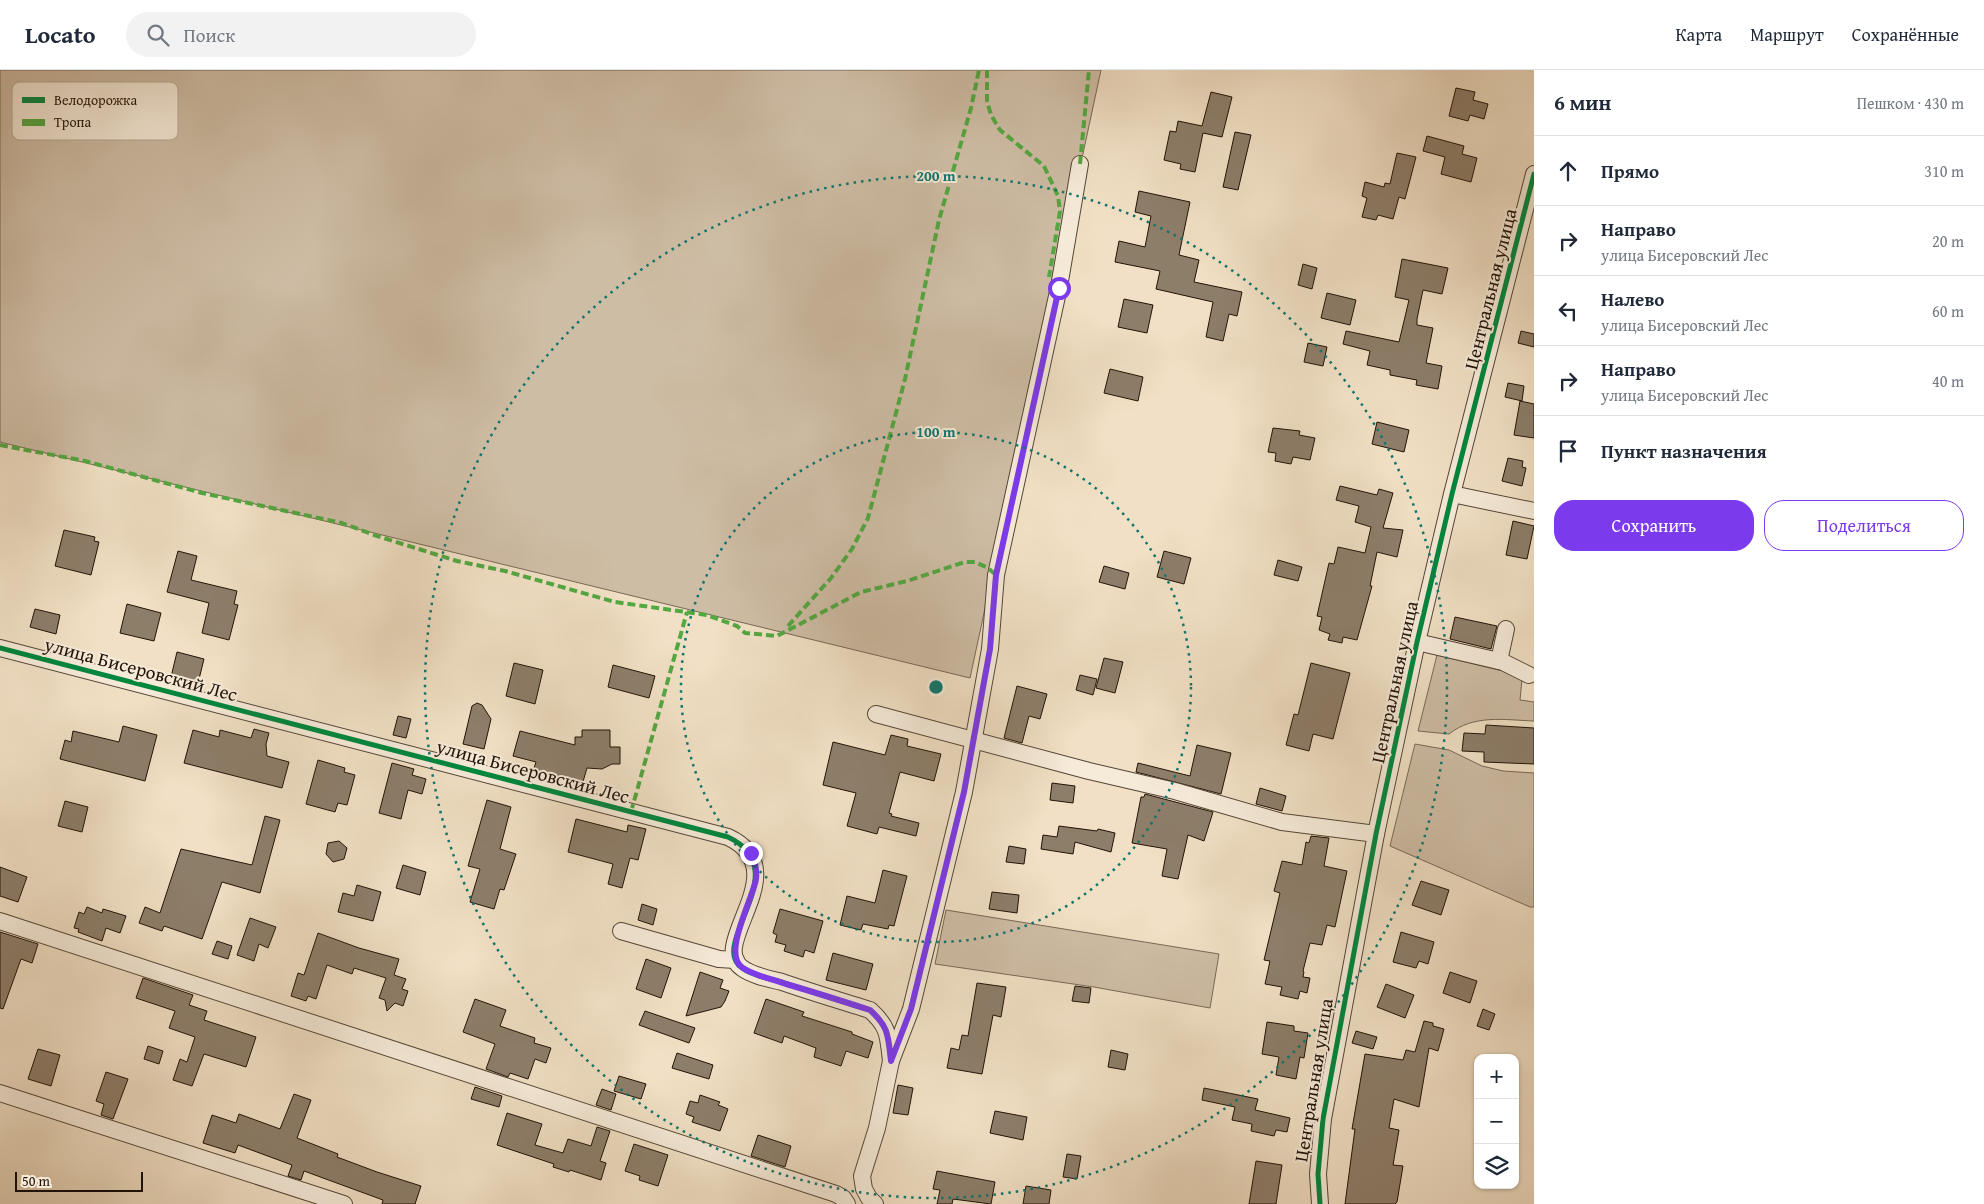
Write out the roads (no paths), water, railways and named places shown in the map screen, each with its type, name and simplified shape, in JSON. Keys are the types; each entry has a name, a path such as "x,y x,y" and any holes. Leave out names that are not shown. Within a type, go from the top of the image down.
{"street":[{"path":"0,921 836,1194 847,1203 871,1198 862,1176 877,1128 891,1061 911,1009 964,792 990,649 996,575 1054,315 1080,164"},
{"name":"Центральная улица","path":"1320,1204 1318,1174 1324,1112 1376,834 1417,642 1452,494 1534,174"},
{"path":"1452,494 1534,511"},
{"path":"1499,661 1506,628"},
{"path":"1417,642 1499,661 1529,674"},
{"name":"улица Бисеровский Лес","path":"0,648 728,837 741,843 751,853 755,862 756,878 736,938 734,950 736,960"},
{"path":"876,714 1089,771 1175,791 1282,822 1376,834"},
{"path":"621,931 719,959 736,960 742,968 762,976 870,1010 882,1020 888,1035 891,1061"},
{"path":"0,1093 344,1204"}]}
